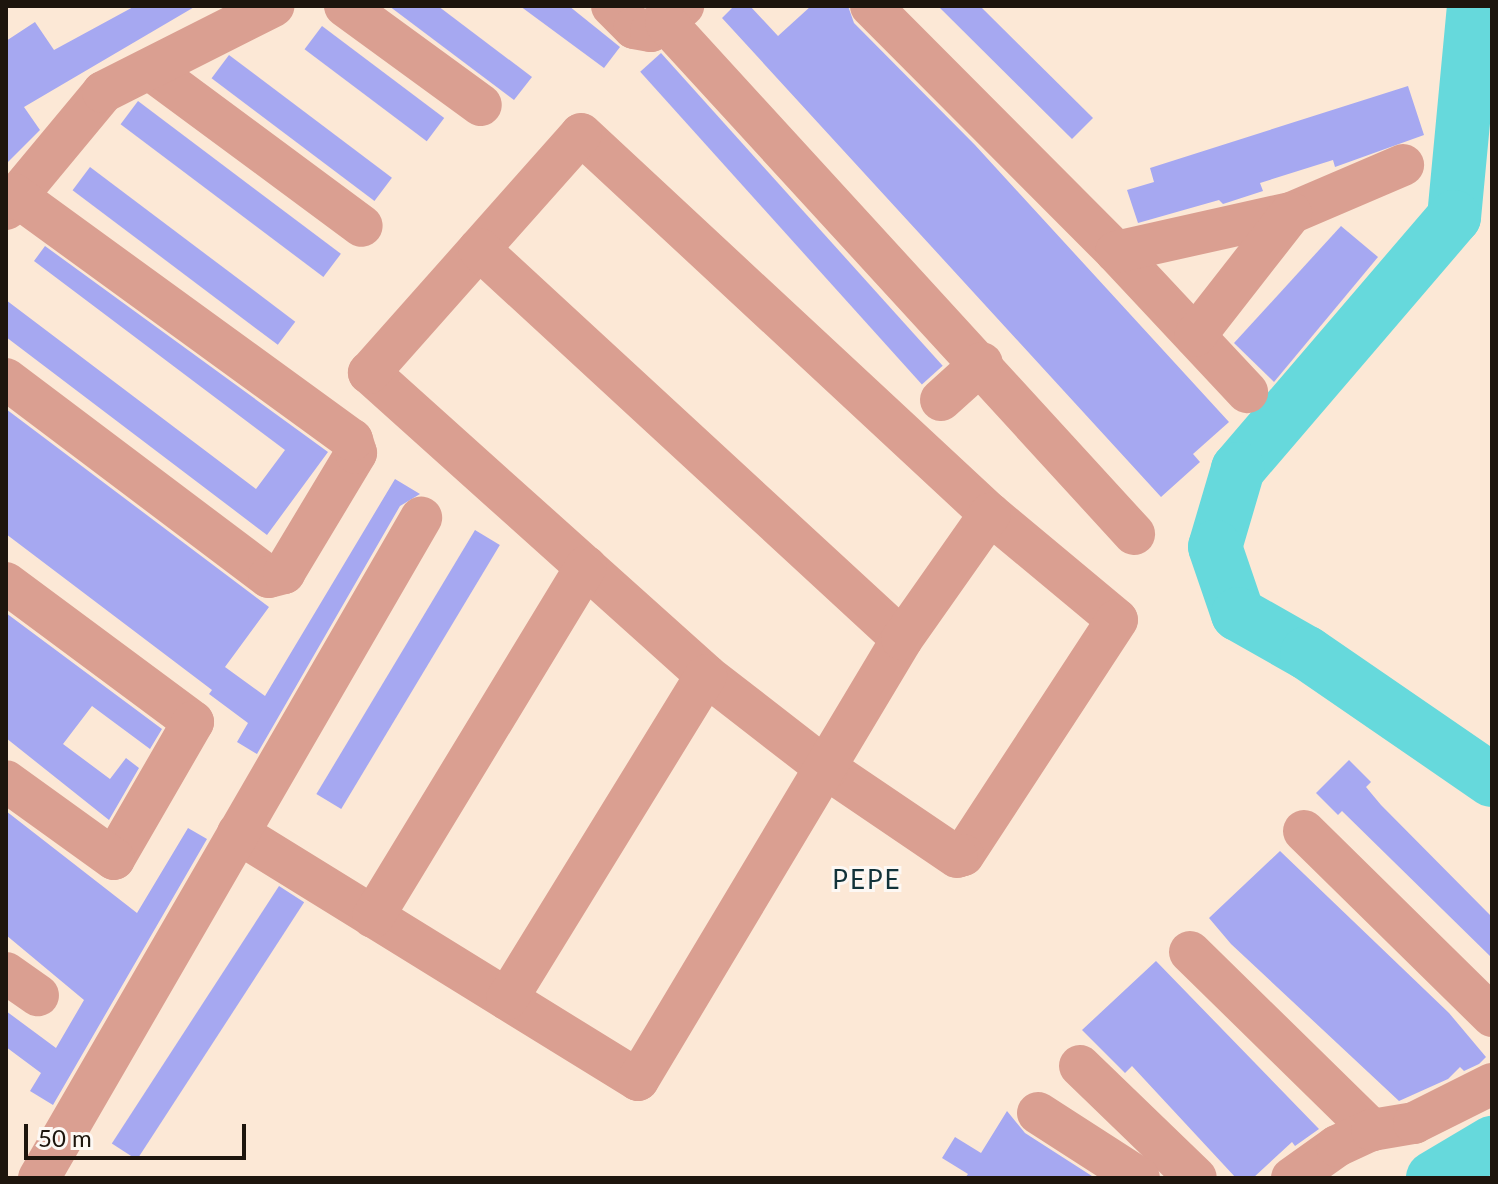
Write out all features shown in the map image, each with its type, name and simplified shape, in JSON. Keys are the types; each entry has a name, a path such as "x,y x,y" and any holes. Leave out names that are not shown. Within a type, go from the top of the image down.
{"street":[{"path":"6,379 269,577 284,573 356,453 352,440 10,202 103,92 273,6"},
{"path":"345,6 481,105"},
{"path":"612,6 634,28 651,31 674,14 1134,534"},
{"path":"871,6 1116,252 1247,392"},
{"path":"151,70 362,226"},
{"path":"581,134 990,514 1117,620 1116,626 963,855 957,857 827,769 706,675 369,373 581,134"},
{"path":"1116,252 1291,213 1403,165"},
{"path":"1195,336 1291,213"},
{"path":"479,249 902,639"},
{"path":"941,400 982,363"},
{"path":"238,833 638,1080 827,769 902,639 990,514"},
{"path":"39,1178 421,518"},
{"path":"373,917 586,567"},
{"path":"6,583 193,722 114,859 6,781"},
{"path":"507,999 706,675"},
{"path":"1304,831 1492,1016"},
{"path":"1190,952 1372,1130"},
{"path":"1139,1178 1045,1118 1090,1075 1196,1178"},
{"path":"1292,1178 1337,1146 1372,1130 1414,1123 1492,1084"}],"building":[{"path":"135,6 196,6 24,107 40,130 6,164 6,41 35,22 54,50"},
{"path":"389,6 438,6 532,77 514,100"},
{"path":"520,6 569,6 620,47 604,68"},
{"path":"734,6 750,6 778,36 811,6 848,6 854,23 975,145 1229,422 1193,454 1200,462 1161,497 722,18"},
{"path":"938,6 980,6 1093,118 1072,139"},
{"path":"322,26 444,118 427,141 305,49"},
{"path":"661,53 943,366 922,385 640,72"},
{"path":"229,55 392,178 374,201 212,78"},
{"path":"1408,86 1424,135 1335,167 1333,160 1260,183 1263,191 1223,204 1219,200 1138,223 1127,190 1154,182 1150,168"},
{"path":"138,101 341,254 323,277 121,124"},
{"path":"90,167 295,322 278,345 73,190"},
{"path":"1341,226 1378,257 1274,382 1234,343"},
{"path":"45,246 328,452 267,535 6,337 6,300 256,489 285,450 34,261"},
{"path":"6,409 269,607 225,667 265,696 395,479 420,494 400,506 257,754 237,742 248,723 209,694 212,690 6,534"},
{"path":"475,530 500,545 341,809 316,794"},
{"path":"6,613 162,729 150,749 92,706 63,744 110,779 126,758 139,768 109,820 6,738"},
{"path":"1349,760 1371,782 1366,787 1381,805 1492,917 1492,958 1342,811 1338,815 1316,793"},
{"path":"6,811 137,913 188,828 207,839 53,1105 30,1091 41,1073 6,1047 6,1011 56,1048 84,1000 6,935"},
{"path":"1280,851 1449,1013 1486,1057 1479,1064 1464,1071 1460,1067 1448,1079 1399,1101 1231,944 1209,918"},
{"path":"279,886 304,902 137,1160 112,1143"},
{"path":"1156,961 1319,1129 1295,1146 1292,1142 1253,1178 1236,1178 1132,1066 1125,1073 1082,1030"},
{"path":"1007,1111 1025,1133 1095,1178 965,1178 968,1174 942,1158 955,1137 981,1153"}],"waterway":[{"path":"1474,6 1454,217 1238,469 1215,547 1238,614 1307,653 1492,780"},
{"path":"1433,1178 1492,1143"}],"district":[{"name":"PEPE","path":"867,880"}]}
